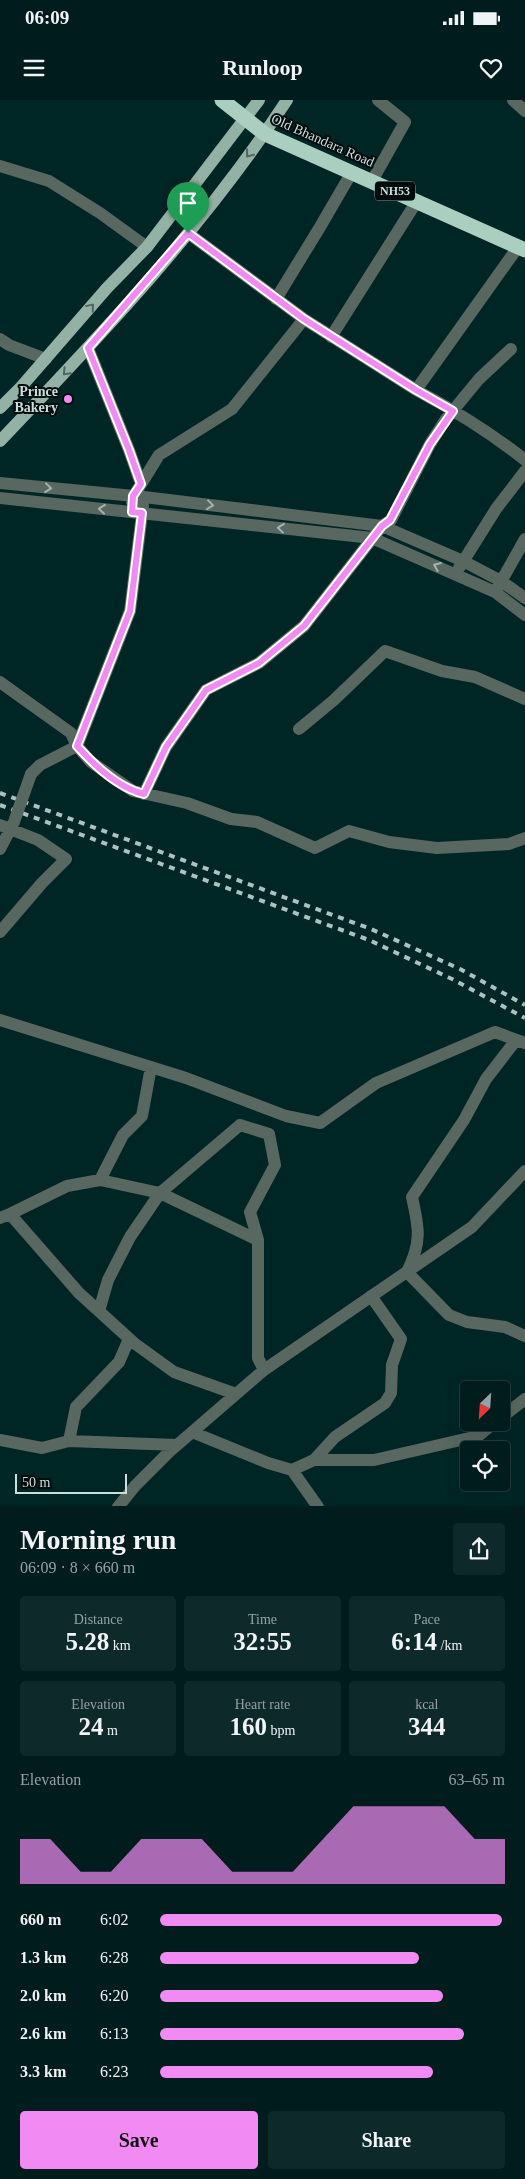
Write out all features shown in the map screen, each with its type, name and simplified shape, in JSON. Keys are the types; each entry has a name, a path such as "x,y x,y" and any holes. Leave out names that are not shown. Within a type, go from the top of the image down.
{"highway":[{"name":"Old Bhandara Road","path":"222,100 264,134 522,248"}],"main road":[{"path":"0,408 46,359 107,288 147,247 259,100"},
{"path":"0,442 88,348 188,233 264,134 287,100"}],"street":[{"path":"372,181 405,122 378,100"},
{"path":"513,100 525,111"},
{"path":"0,166 49,181 100,213 147,247"},
{"path":"276,299 352,172"},
{"path":"331,337 417,200"},
{"path":"188,233 304,319 416,390 453,411 525,460"},
{"path":"416,390 522,248"},
{"path":"0,849 31,774 40,765 77,746 130,611 138,497 141,484 159,455 232,410 304,319"},
{"path":"0,339 9,345 46,359"},
{"path":"88,348 141,484"},
{"path":"144,794 166,747 206,690 259,663 304,626 372,538 390,520 430,444 453,411 479,379 511,349"},
{"path":"456,574 496,509 525,471"},
{"path":"0,483 138,497 382,526 463,561 501,581 525,598"},
{"path":"0,498 372,538 495,592 525,615"},
{"path":"495,592 525,539"},
{"path":"299,729 334,700 384,651 442,671 475,677 525,699"},
{"path":"0,682 71,733 77,746 98,767 133,791 187,803 231,819 257,822 315,848 349,831 388,842 437,848 509,844 525,838"},
{"path":"0,932 42,883 66,859 38,840 9,824"},
{"path":"0,1020 186,1078 286,1116 320,1122 376,1083 469,1042 495,1032 520,1041 486,1079 464,1120 412,1197 418,1229 416,1253 407,1272"},
{"path":"100,1180 123,1135 142,1116 151,1067"},
{"path":"99,1311 108,1280 130,1237 160,1193 240,1125 269,1134 275,1165 250,1212 258,1240 258,1358 264,1370"},
{"path":"118,1506 176,1445 264,1370 472,1227 525,1171"},
{"path":"236,1394 174,1372 129,1339 80,1293 5,1216 67,1186 100,1180 160,1193 258,1240"},
{"path":"407,1272 449,1315 467,1322 505,1327 525,1336"},
{"path":"292,1470 314,1460 335,1437 385,1403 391,1393 392,1365 402,1339 371,1296"},
{"path":"69,1441 76,1407 119,1362 129,1339"},
{"path":"510,1411 525,1400"},
{"path":"314,1460 374,1460 478,1436 484,1431"},
{"path":"192,1432 268,1463 292,1470 318,1506"},
{"path":"0,1440 42,1448 69,1441 176,1445"}],"railway":[{"path":"0,793 371,929 460,969 525,1005"},
{"path":"0,805 369,940 452,979 525,1018"}],"place":[{"name":"Prince Bakery","path":"68,399"}],"route":[{"path":"188,233 304,319 416,390 453,411 430,444 390,520 382,526 304,626 259,663 206,690 166,747 144,794 133,791 91,762 77,746 130,611 142,513 132,512 133,496 141,484 88,348 124,309 188,233"}]}
